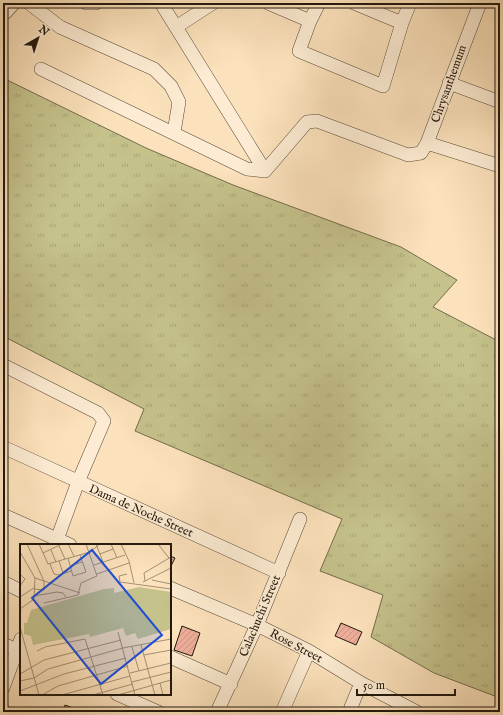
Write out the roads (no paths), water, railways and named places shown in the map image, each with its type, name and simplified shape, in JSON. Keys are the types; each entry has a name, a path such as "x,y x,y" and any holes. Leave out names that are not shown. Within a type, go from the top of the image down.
{"street":[{"path":"28,3 60,27 154,69 171,86 179,102 174,132"},
{"path":"86,3 96,3"},
{"path":"161,3 265,171"},
{"path":"176,27 213,3"},
{"path":"268,3 310,21"},
{"path":"319,3 310,21 299,51 383,86 402,23 410,3"},
{"path":"354,3 402,23"},
{"name":"Chrysanthemum","path":"427,143 448,83 480,3"},
{"path":"42,69 174,132 247,169 265,171"},
{"path":"448,83 500,102"},
{"path":"265,171 307,122 317,121 408,155 421,153 427,143 500,166"},
{"path":"3,365 101,416 104,421 78,482 56,542 3,515"},
{"name":"Dama de Noche Street","path":"3,447 279,573"},
{"name":"Calachuchi Street","path":"217,712 257,626 300,519"},
{"path":"3,582 20,590"},
{"name":"Rose Street","path":"171,588 257,626 308,651 361,683 417,712"},
{"path":"3,644 19,647 3,688"},
{"path":"282,712 308,651"},
{"path":"171,657 231,684"},
{"path":"349,712 361,683"},
{"path":"118,695 158,712"}]}
